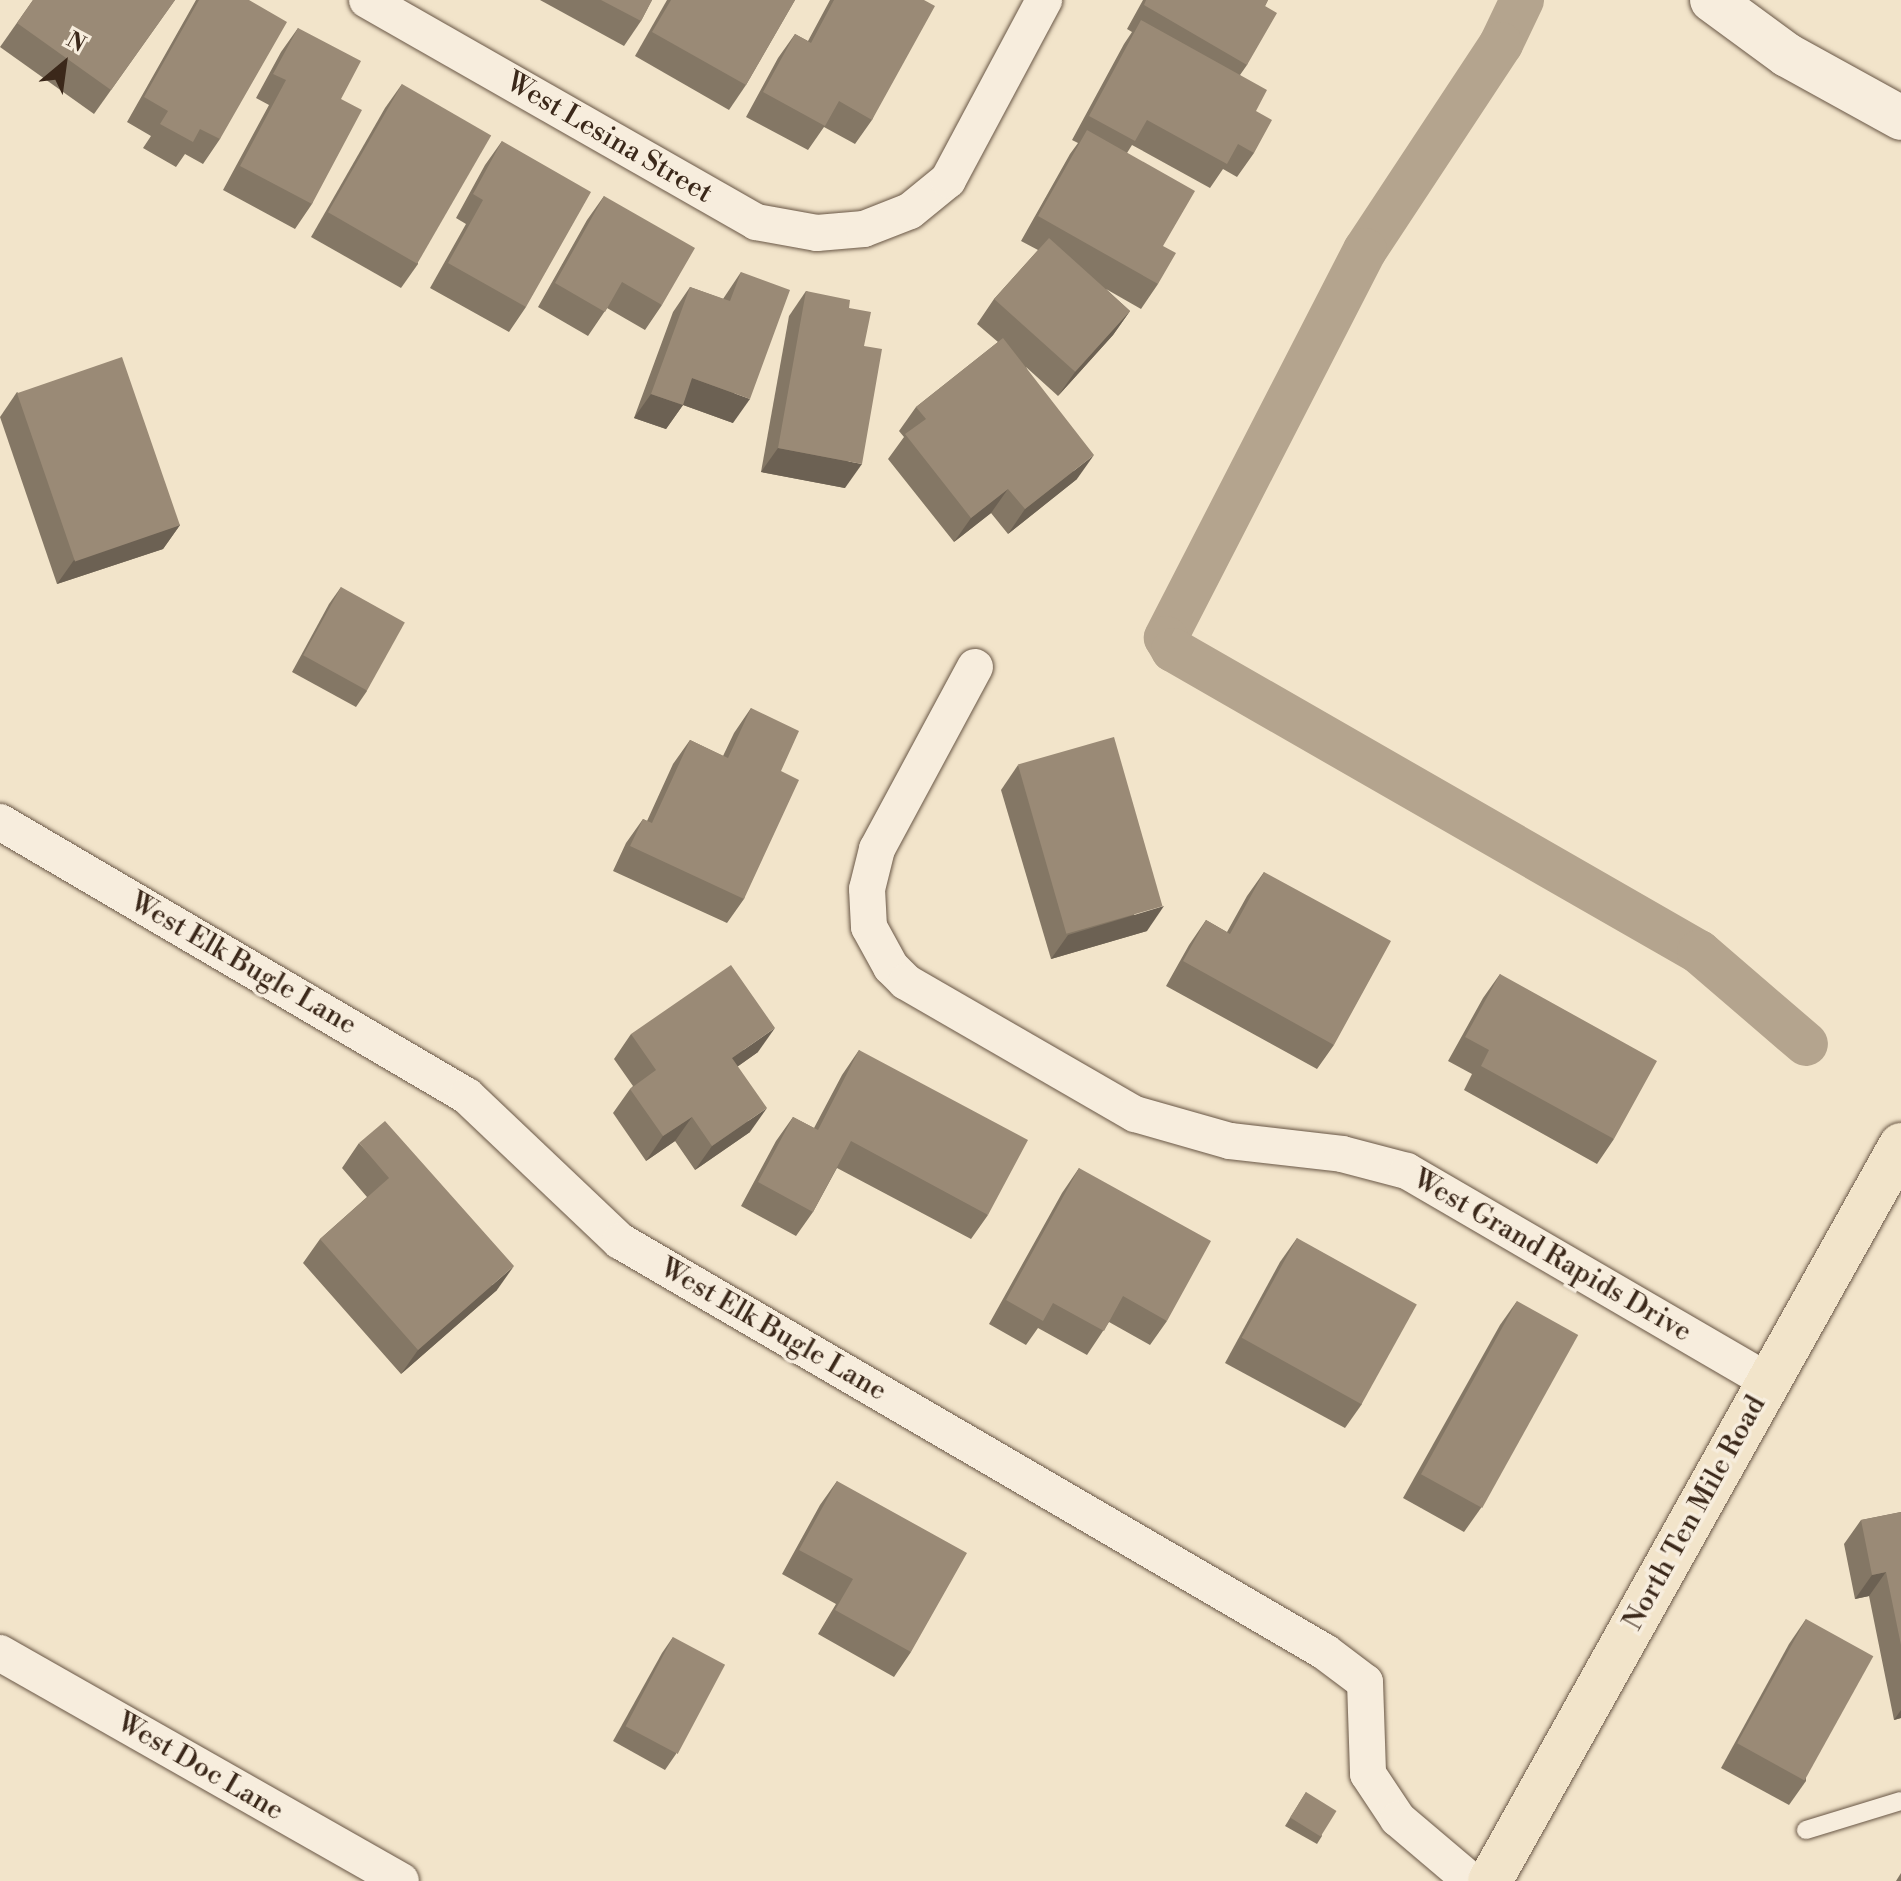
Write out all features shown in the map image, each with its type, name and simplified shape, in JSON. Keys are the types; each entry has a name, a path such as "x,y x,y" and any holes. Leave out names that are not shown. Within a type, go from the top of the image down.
{"main road":[{"name":"North Ten Mile Road","path":"1490,1881 1901,1145"}],"street":[{"name":"West Lesina Street","path":"367,0 756,222 817,233 864,229 910,211 948,180 1044,0"},
{"path":"1712,0 1787,55 1901,118"},
{"name":"West Grand Rapids Drive","path":"975,667 877,849 867,889 869,927 891,967 906,982 1092,1093 1135,1114 1230,1141 1342,1154 1407,1171 1769,1382"},
{"name":"West Elk Bugle Lane","path":"0,822 467,1096 620,1241 1325,1652 1365,1682 1368,1774 1398,1819 1471,1881"},
{"name":"West Doc Lane","path":"0,1653 401,1881"}],"lane":[{"path":"1806,1830 1901,1801"}],"building":[{"path":"33,0 175,0 111,90 17,23"},
{"path":"199,0 249,0 287,22 220,139 200,129 193,142 160,124 168,111 144,97"},
{"path":"601,0 652,0 641,21"},
{"path":"671,0 795,0 746,85 652,32"},
{"path":"834,0 924,0 935,6 872,120 839,101 825,126 763,92 795,34 811,43"},
{"path":"1146,0 1268,0 1265,6 1277,13 1247,65 1144,5"},
{"path":"1141,20 1267,90 1256,111 1272,120 1254,153 1238,144 1227,164 1147,120 1135,141 1089,116"},
{"path":"298,28 361,61 341,99 362,110 312,204 240,166 286,80 273,74"},
{"path":"402,84 491,136 417,264 328,212"},
{"path":"1087,130 1195,191 1163,246 1176,253 1158,284 1038,216"},
{"path":"502,141 591,192 526,307 448,263 483,200 473,194"},
{"path":"604,196 695,248 662,305 622,282 605,312 555,283"},
{"path":"1049,238 1130,311 1075,372 994,299"},
{"path":"741,272 790,290 750,399 692,378 683,405 651,394 690,287 730,301"},
{"path":"806,291 850,300 849,308 871,312 864,346 882,349 862,464 778,448"},
{"path":"1003,338 1094,455 1025,509 1008,489 971,518 905,434 926,419 916,407"},
{"path":"122,357 180,525 75,561 17,393"},
{"path":"341,587 405,622 367,691 303,655"},
{"path":"751,708 799,731 781,771 799,780 744,899 630,846 643,819 652,823 690,740 728,758"},
{"path":"1114,737 1163,906 1066,934 1018,765"},
{"path":"1264,872 1391,941 1334,1045 1183,961 1206,920 1230,934"},
{"path":"731,965 775,1028 732,1058 767,1108 712,1146 692,1117 663,1136 630,1089 656,1070 631,1034"},
{"path":"1500,974 1657,1061 1614,1139 1481,1066 1489,1050 1465,1037"},
{"path":"859,1050 1028,1140 988,1215 851,1141 813,1212 758,1182 793,1117 818,1130"},
{"path":"385,1121 514,1266 418,1350 320,1239 389,1178 359,1143"},
{"path":"1079,1168 1211,1241 1167,1321 1123,1296 1104,1331 1053,1303 1043,1321 1006,1300"},
{"path":"1297,1238 1417,1304 1362,1404 1242,1338"},
{"path":"1517,1301 1578,1335 1482,1508 1421,1474"},
{"path":"837,1481 967,1553 911,1652 835,1610 853,1579 799,1550"},
{"path":"1901,1512 1901,1645 1886,1572 1872,1575 1861,1520"},
{"path":"1806,1619 1873,1656 1805,1781 1737,1743"},
{"path":"673,1637 725,1665 678,1754 626,1726"},
{"path":"1306,1792 1337,1811 1321,1837 1290,1817"}],"waterway":[{"path":"1522,0 1501,44 1365,250 1166,638 1173,650 1699,952 1806,1044"}]}
